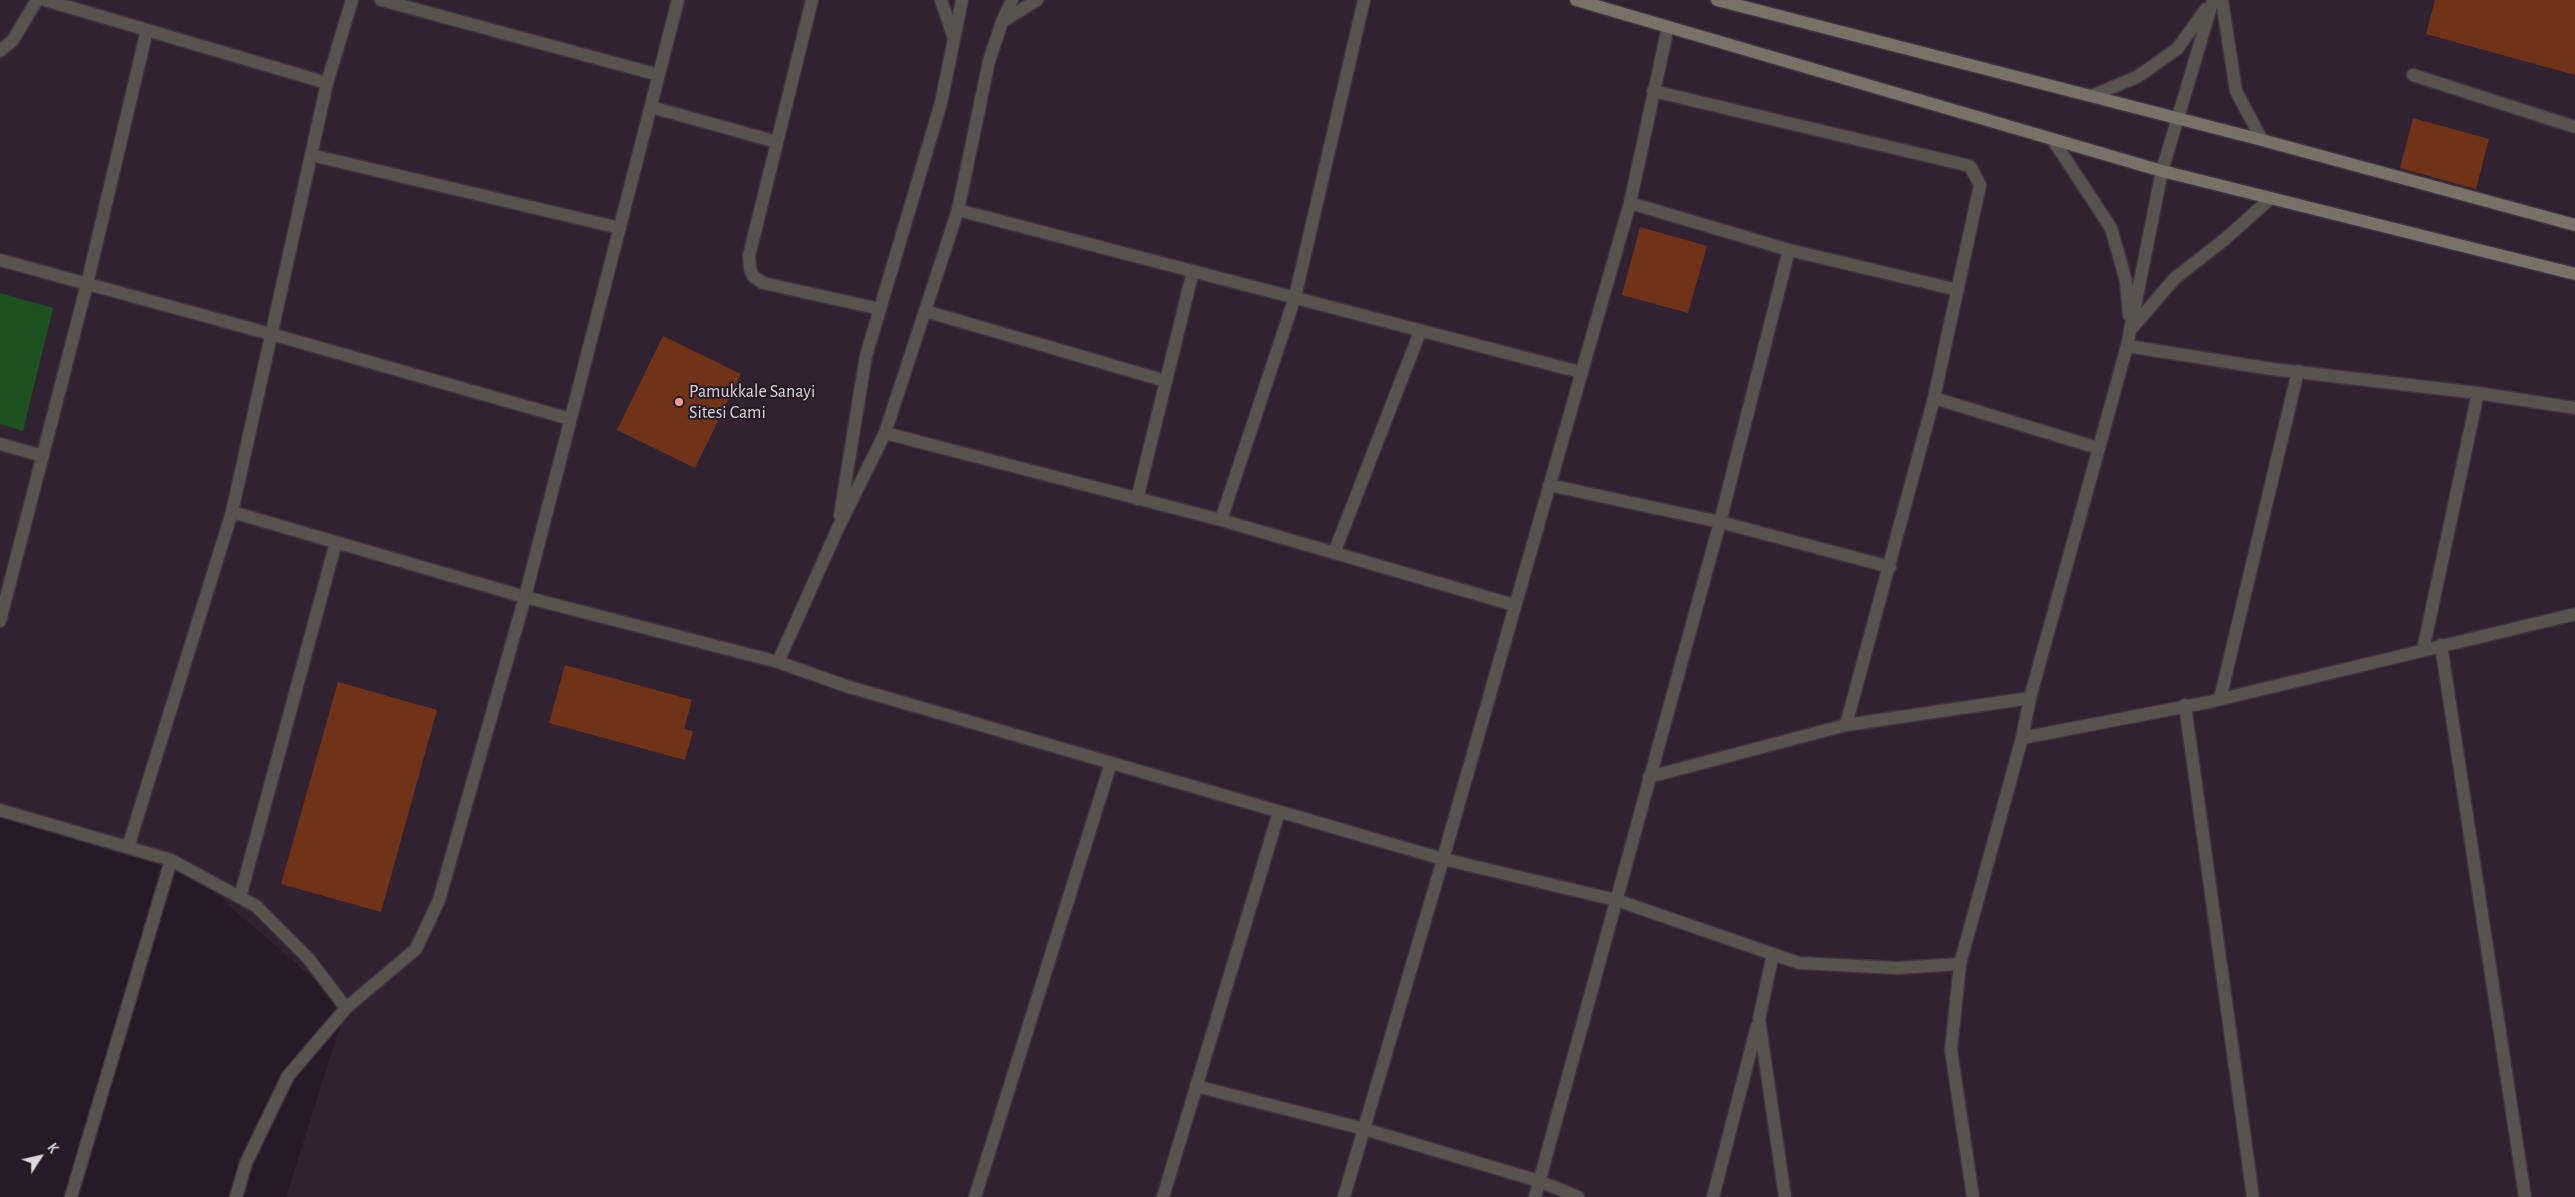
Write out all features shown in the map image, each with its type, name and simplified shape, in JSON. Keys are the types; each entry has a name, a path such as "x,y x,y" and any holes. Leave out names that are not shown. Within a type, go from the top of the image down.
{"main road":[{"path":"1576,0 2162,171 2575,274"},
{"path":"1724,1 2262,140 2575,224"}],"street":[{"path":"0,51 13,40 37,0"},
{"path":"45,0 327,83"},
{"path":"128,847 232,512 327,83 352,0"},
{"path":"381,0 659,75"},
{"path":"236,1197 246,1163 288,1076 346,1008 416,949 439,900 525,597 678,0"},
{"path":"812,0 748,263 753,276 764,283 880,309"},
{"path":"941,0 954,39"},
{"path":"838,528 866,356 941,103 962,0"},
{"path":"778,662 838,528 885,433 958,210 989,61 1002,22 1012,0"},
{"path":"1002,22 1037,0"},
{"path":"1222,520 1295,297 1364,0"},
{"path":"2091,96 2137,77 2177,49 2212,0"},
{"path":"1973,1197 1951,1050 1960,964 2022,738 2030,698 2127,346 2162,171 2212,0"},
{"path":"2222,0 2236,91 2262,140"},
{"path":"1344,1197 1443,859 1580,372 1630,203 1668,27"},
{"path":"1,617 88,284 147,30"},
{"path":"2413,76 2575,126"},
{"path":"1653,91 1970,166 1980,185 1934,398 1846,725"},
{"path":"651,107 777,142"},
{"path":"2053,140 2111,228 2126,281 2131,330"},
{"path":"311,155 620,228"},
{"path":"2131,330 2175,278 2224,240 2271,198"},
{"path":"1630,203 1789,250 1958,290"},
{"path":"958,210 1295,297 1420,332 1580,372"},
{"path":"1535,1197 1720,522 1789,250"},
{"path":"0,260 272,334 570,420"},
{"path":"1137,499 1193,271"},
{"path":"925,311 1166,381"},
{"path":"1334,553 1420,332"},
{"path":"2127,346 2272,369 2478,393 2575,408"},
{"path":"2220,699 2298,371"},
{"path":"2423,650 2478,393"},
{"path":"1934,398 2098,448"},
{"path":"885,433 1222,520 1514,605"},
{"path":"0,444 43,456"},
{"path":"1549,485 1720,522 1890,567"},
{"path":"232,512 525,597 778,662 846,686 1443,859 1616,900 1799,963 1897,968 1960,964"},
{"path":"240,897 336,542"},
{"path":"2022,738 2220,699 2575,614"},
{"path":"2441,646 2525,1197"},
{"path":"1649,777 1846,725 2030,698"},
{"path":"2185,705 2253,1197"},
{"path":"975,1197 1111,763"},
{"path":"0,810 171,860 256,906 308,958 346,1008"},
{"path":"1163,1197 1278,812"},
{"path":"72,1197 171,860"},
{"path":"1713,1197 1773,954"},
{"path":"1758,1019 1785,1197"},
{"path":"1196,1086 1364,1129 1540,1181 1578,1197"}],"shaded area":[{"path":"0,0 2575,0 2575,1197 286,1197 346,1007 187,869 0,811"}],"green space":[{"path":"0,293 53,308 23,431 0,424"}],"building":[{"path":"2435,0 2575,0 2575,75 2426,34"},
{"path":"2413,118 2489,139 2476,189 2400,168"},
{"path":"1640,227 1707,246 1688,313 1622,295"},
{"name":"Pamukkale Sanayi Sitesi Cami","path":"663,336 741,374 695,468 617,430"},
{"path":"565,665 692,700 684,729 693,731 685,760 549,723"},
{"path":"338,682 437,710 381,912 281,884"}],"place":[{"name":"Pamukkale Sanayi Sitesi Cami","path":"679,402"}]}
